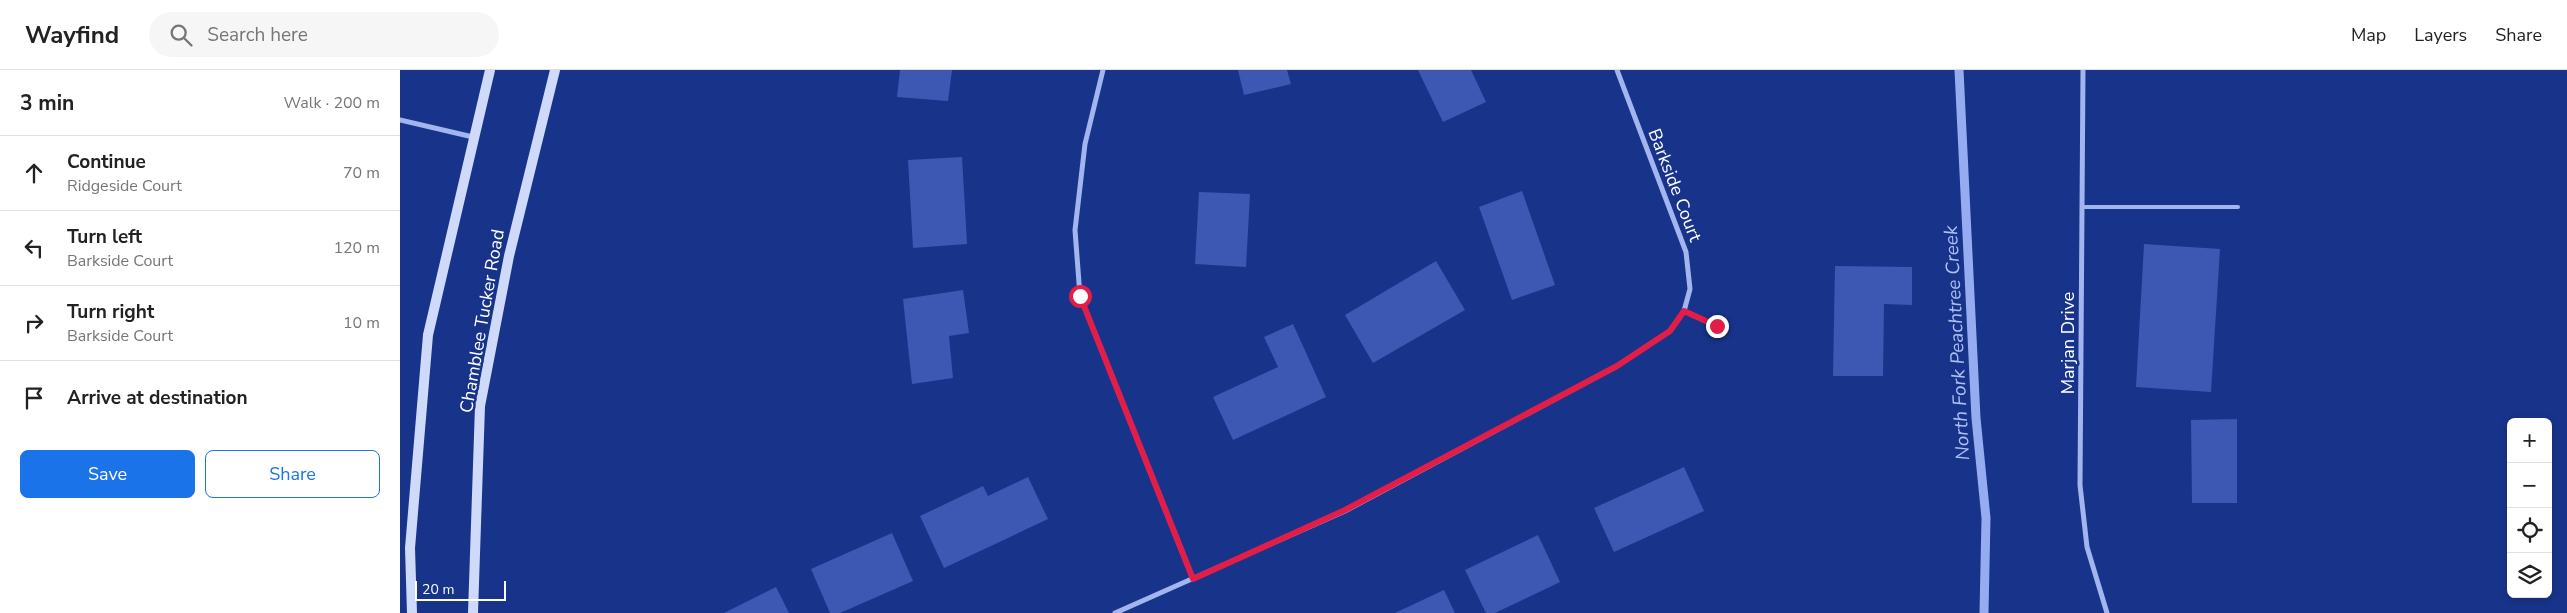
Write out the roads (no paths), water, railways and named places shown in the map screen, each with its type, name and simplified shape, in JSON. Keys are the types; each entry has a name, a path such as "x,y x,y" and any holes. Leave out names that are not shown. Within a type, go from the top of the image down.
{"main road":[{"path":"412,613 410,548 428,335 490,70"},
{"name":"Chamblee Tucker Road","path":"473,613 480,406 509,256 554,70"}],"street":[{"path":"1103,70 1085,144 1075,230 1080,296 1193,579"},
{"name":"Barkside Court","path":"1115,613 1345,510 1617,366 1670,331 1684,311 1690,290 1686,252 1617,70"},
{"name":"Marjan Drive","path":"2083,70 2080,485 2087,548 2107,613"},
{"path":"400,120 473,137"},
{"path":"1684,311 1717,326"}],"lane":[{"path":"2083,207 2238,207"}],"waterway":[{"name":"North Fork Peachtree Creek","path":"1959,70 1976,418 1986,518 1984,613"}]}
